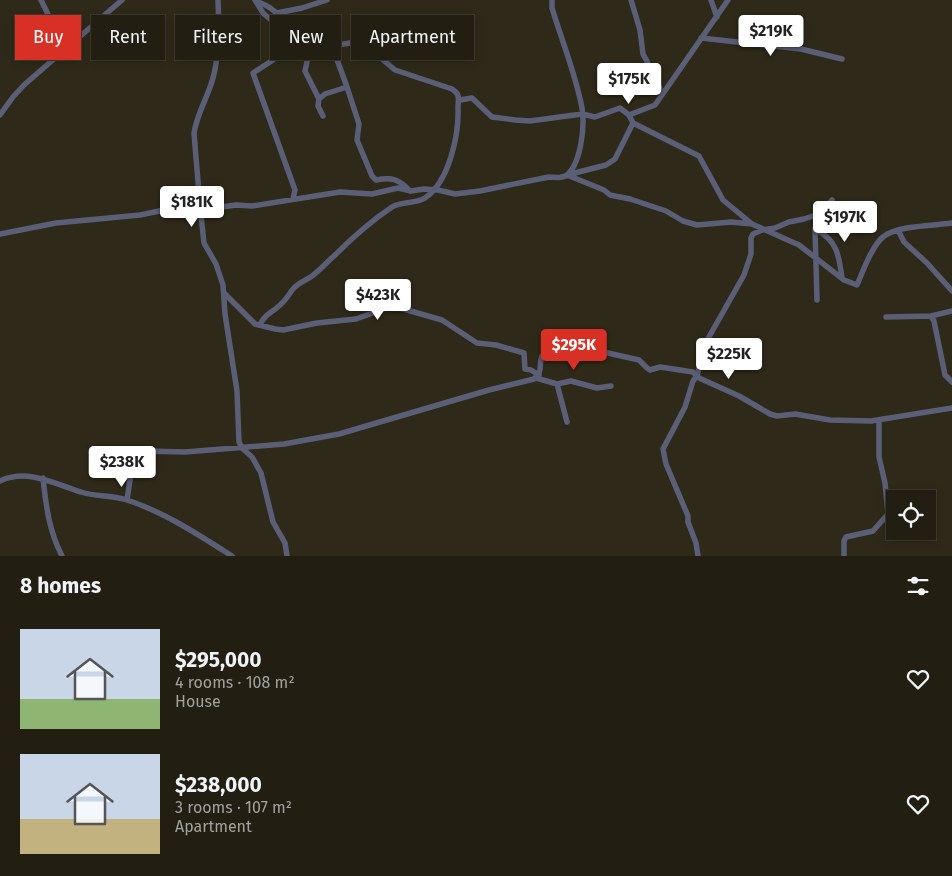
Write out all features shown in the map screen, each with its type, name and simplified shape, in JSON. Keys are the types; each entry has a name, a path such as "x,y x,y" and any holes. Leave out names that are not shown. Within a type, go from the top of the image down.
{"street":[{"path":"41,0 48,15"},
{"path":"81,35 122,0"},
{"path":"218,0 219,24 213,77 196,122 194,133 204,243 216,264 223,285 225,314 237,391 239,442 242,448 252,457 261,473 273,522 285,544 287,556"},
{"path":"256,1 272,7 277,13 327,0"},
{"path":"552,0 552,8 574,79 582,114 582,136 578,155 575,164 567,175"},
{"path":"631,0 640,30 643,54 657,80 662,95"},
{"path":"711,0 717,17"},
{"path":"629,116 655,105 728,0"},
{"path":"256,1 263,13 270,19"},
{"path":"701,38 801,49 842,59"},
{"path":"260,325 267,314 282,304 300,282 313,276 365,226 394,206 424,199 439,183 450,159 457,133 460,100 458,92 395,70 369,48 350,42 341,44"},
{"path":"0,115 24,85 52,60"},
{"path":"273,60 253,74 295,190 293,199"},
{"path":"307,60 305,71 319,99 318,106 323,116"},
{"path":"337,60 359,124 358,140 366,165 372,176 376,180 389,178 404,185 411,191"},
{"path":"319,99 325,94 347,87"},
{"path":"460,100 472,98 492,117 530,121 582,114 595,117 620,108 629,116 633,123 699,156 723,200 752,224 799,245 842,278 857,284 877,244 884,236 898,230 952,222"},
{"path":"0,234 56,223 140,215 174,208 252,206 340,192 372,194 398,188 411,191 433,190 456,194 480,191 549,176 560,178 606,165 615,159 633,123"},
{"path":"567,175 604,190 610,195 630,199 666,211 683,221 697,225 731,222 752,224"},
{"path":"818,300 815,229 819,214 832,200"},
{"path":"698,556 688,516 666,464 663,449 685,408 700,368 705,344 710,333 744,275 751,254 751,238 762,230 775,228 819,214"},
{"path":"815,229 823,233 835,244 842,278"},
{"path":"898,230 904,242 927,263 952,291"},
{"path":"223,292 255,324 284,330 317,323 356,319 389,307 400,308 442,320 476,343 496,345 524,353 525,369 532,370 537,376 557,384 571,381 597,388 611,386"},
{"path":"886,318 931,316 952,311"},
{"path":"931,316 934,321 945,375 952,382"},
{"path":"127,500 131,473 138,455 142,453 151,451 184,452 284,444 340,434 537,376 541,369 540,360 545,354 566,352 580,354 593,350 628,356 639,360 650,370 667,367 688,371 777,416 795,414 845,421 879,420 952,408"},
{"path":"700,368 737,354"},
{"path":"557,384 567,422"},
{"path":"844,556 844,541 846,537 873,531 888,514 879,457 879,420"},
{"path":"0,481 31,476 43,478 84,493 127,500 166,516 202,536 232,556"},
{"path":"43,478 50,527 54,541 62,556"}]}
